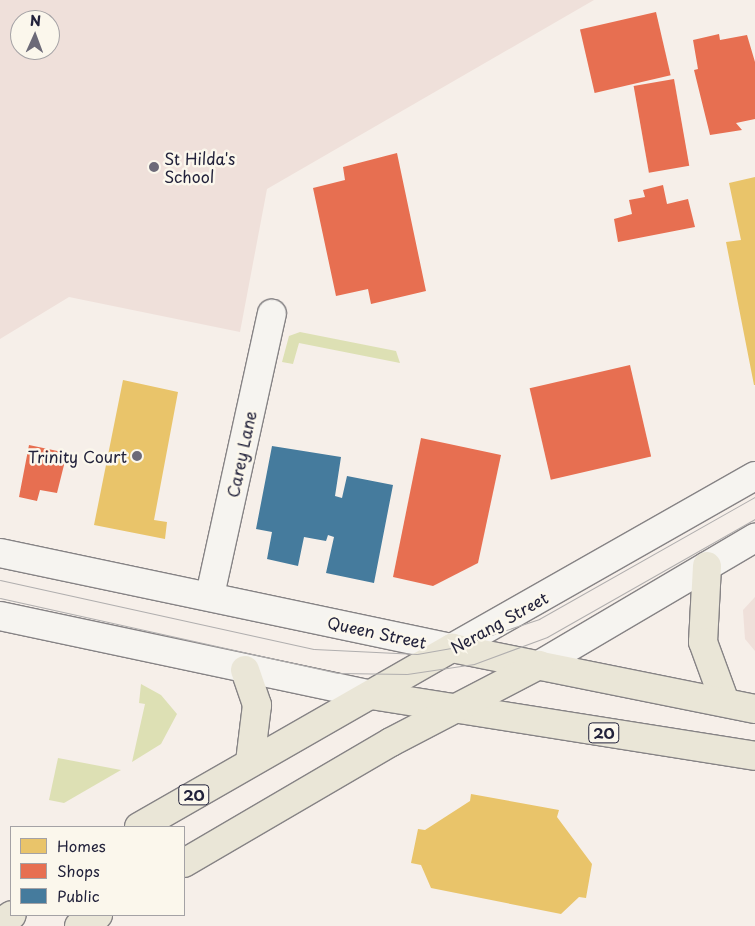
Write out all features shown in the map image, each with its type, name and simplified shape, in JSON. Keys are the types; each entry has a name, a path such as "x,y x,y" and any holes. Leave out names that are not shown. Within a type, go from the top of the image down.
{"main road":[{"path":"707,566 703,642 725,702"},
{"name":"Queen Street","path":"452,648 755,709"},
{"name":"Nerang Street","path":"141,826 452,648"},
{"path":"185,862 454,709 539,665"},
{"path":"245,670 258,705 250,762"},
{"name":"20","path":"371,695 755,756"},
{"path":"0,923 10,916"},
{"path":"80,926 96,916"}],"street":[{"name":"Carey Lane","path":"210,595 272,314"},
{"name":"Nerang Street","path":"452,648 755,476"},
{"path":"539,665 755,538"},
{"name":"Queen Street","path":"0,553 210,595 452,648"},
{"path":"0,616 245,670 371,695"}],"shaded area":[{"name":"St Hilda's School","path":"0,0 594,0 267,189 240,332 69,297 0,339"},
{"path":"755,597 755,651 745,639 743,610"}],"green space":[{"path":"300,332 396,351 400,363 299,343 293,364 282,362 289,336"},
{"path":"141,684 161,695 177,714 161,744 132,762 145,704 139,703"},
{"path":"58,758 121,770 64,803 49,800"}],"building: Homes":[{"path":"755,177 754,385 726,242 741,240 729,183"},
{"name":"Trinity Court","path":"123,380 178,392 154,520 167,522 165,539 94,525"},
{"path":"471,794 559,810 557,817 592,864 586,898 579,897 561,914 431,888 421,865 411,863 418,829 425,830 470,801"}],"building: Shops":[{"path":"656,12 671,75 595,93 580,30"},
{"path":"719,34 720,40 747,35 755,62 755,119 736,123 742,130 710,135 694,70 698,69 693,40"},
{"path":"674,79 689,166 649,173 634,86"},
{"path":"397,153 426,291 371,304 368,289 336,296 313,188 345,180 343,167"},
{"path":"663,185 667,204 688,199 695,227 618,242 614,219 632,214 629,200 645,197 643,190"},
{"path":"630,365 651,457 551,480 530,388"},
{"path":"421,438 501,455 478,563 433,586 393,577"},
{"path":"29,445 67,453 57,493 40,490 37,501 19,497"}],"building: Public":[{"path":"272,446 341,457 335,496 342,498 347,476 393,485 374,583 326,573 334,537 328,535 326,541 304,537 298,566 267,559 272,532 256,529"}],"tram line":[{"path":"0,580 314,649 417,654 452,648 539,619 755,497"},
{"path":"0,598 338,673 407,674 474,664 547,637 755,519"}],"place":[{"name":"St Hilda's School","path":"154,167"},
{"name":"Trinity Court","path":"137,456"}]}
